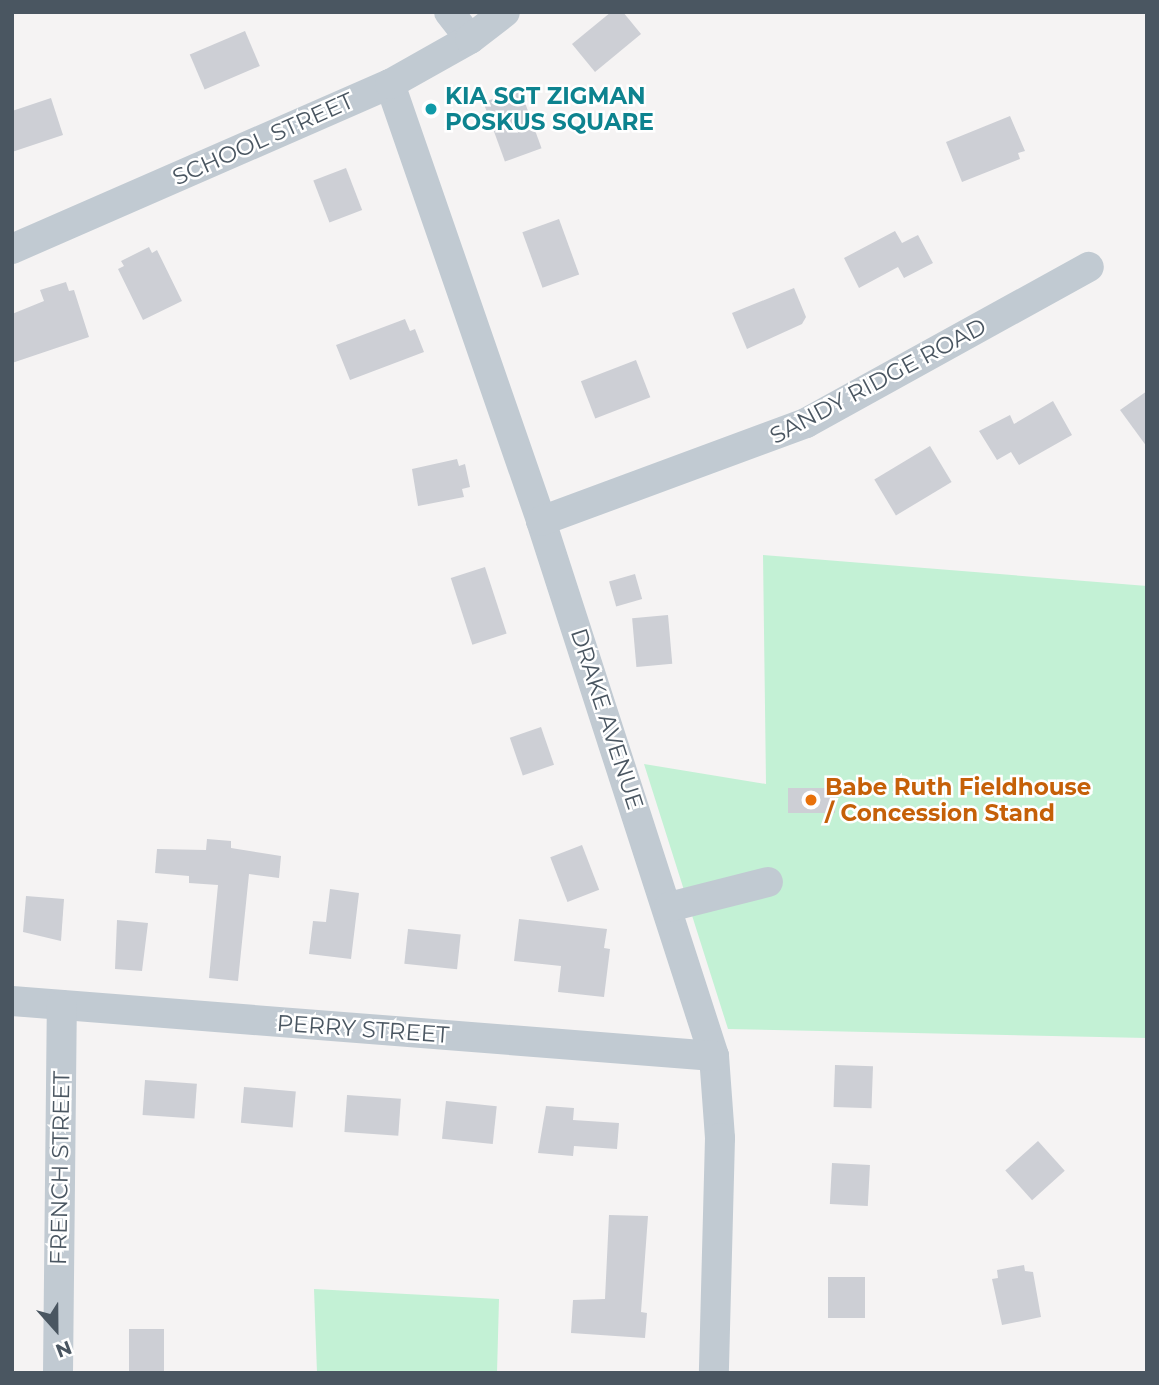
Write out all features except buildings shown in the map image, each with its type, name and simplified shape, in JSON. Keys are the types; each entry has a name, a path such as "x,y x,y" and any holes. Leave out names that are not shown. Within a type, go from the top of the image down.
{"street":[{"path":"449,12 470,38"},
{"name":"SCHOOL STREET","path":"12,249 390,84 470,38 505,12"},
{"name":"DRAKE AVENUE","path":"390,84 541,521 669,907 714,1056 720,1138 714,1373"},
{"name":"SANDY RIDGE ROAD","path":"541,521 806,424 1089,267"},
{"path":"669,907 768,882"},
{"name":"PERRY STREET","path":"12,1000 714,1056"},
{"name":"FRENCH STREET","path":"58,1373 62,1005"}],"green space":[{"path":"763,555 1147,586 1147,1038 728,1029 644,764 766,784"},
{"path":"314,1289 499,1299 497,1373 317,1373"}],"place":[{"name":"KIA SGT ZIGMAN POSKUS SQUARE","path":"431,109"},
{"name":"Babe Ruth Fieldhouse / Concession Stand","path":"811,800"}]}
